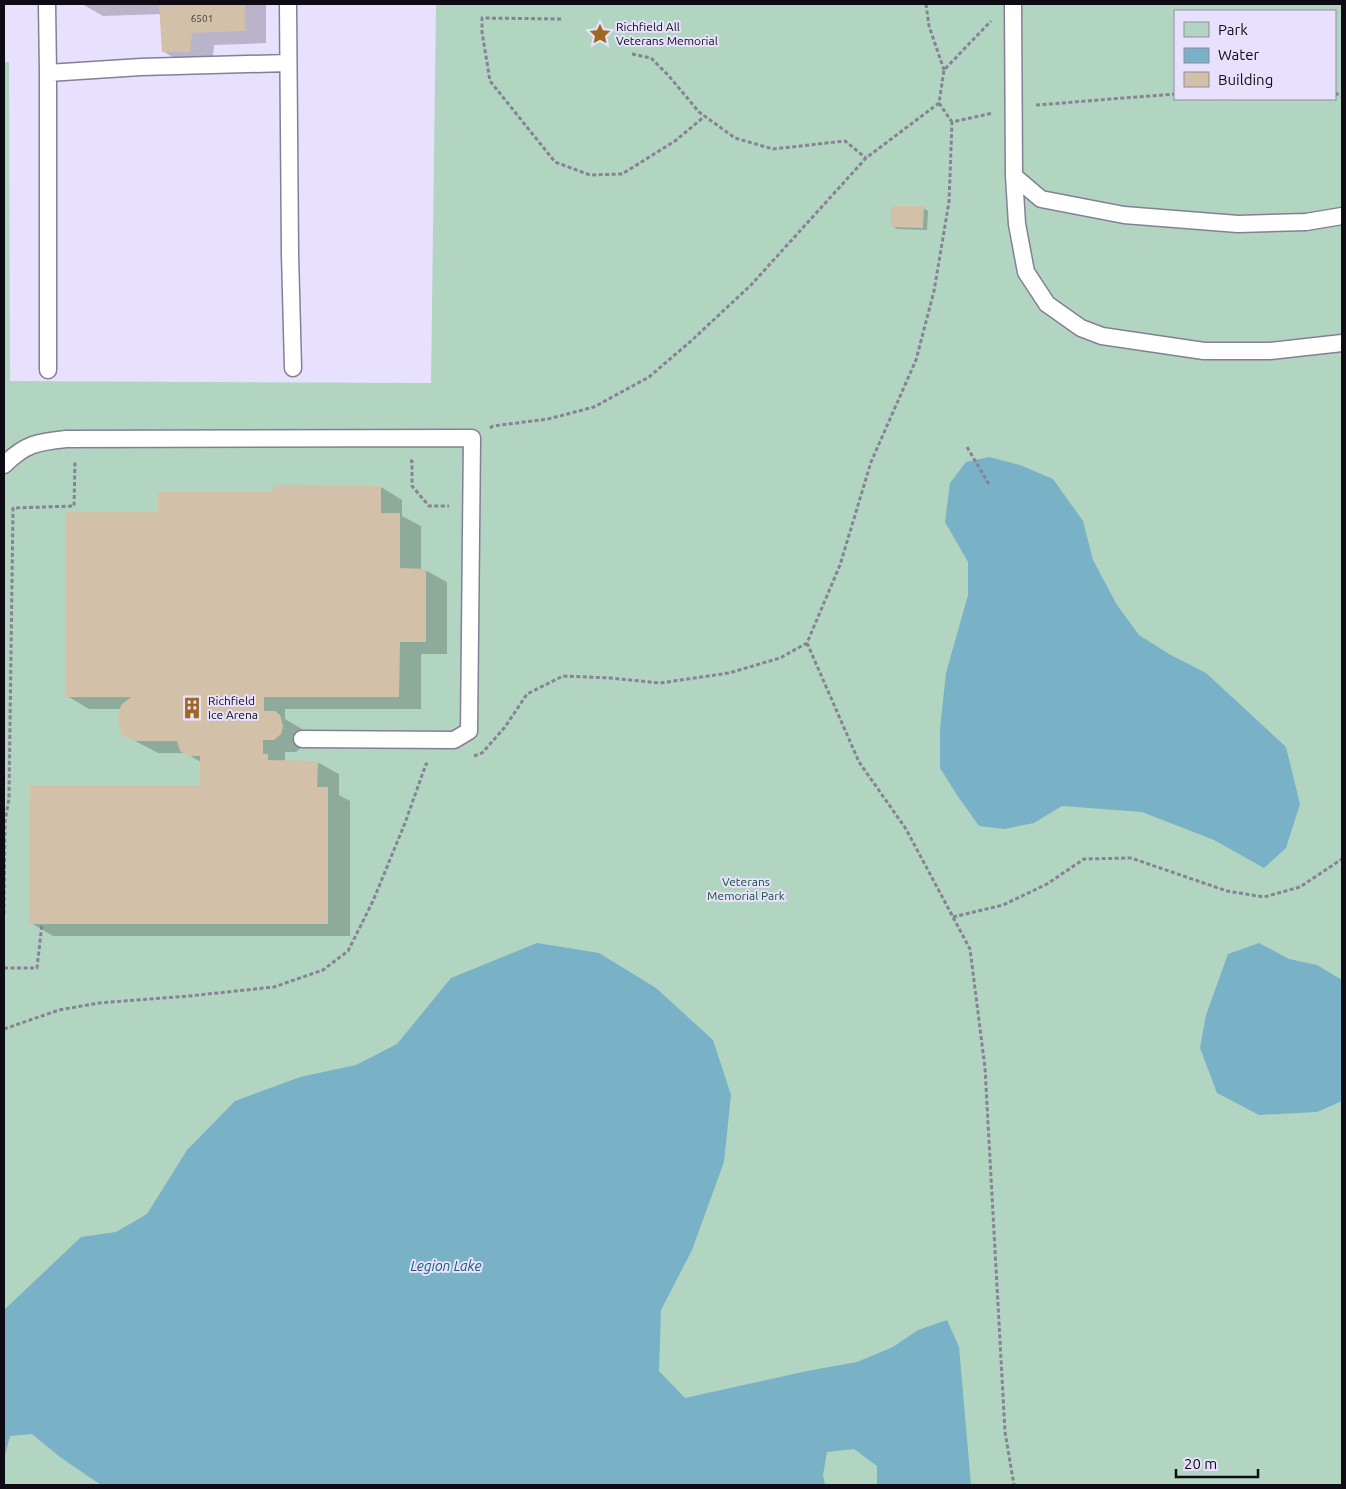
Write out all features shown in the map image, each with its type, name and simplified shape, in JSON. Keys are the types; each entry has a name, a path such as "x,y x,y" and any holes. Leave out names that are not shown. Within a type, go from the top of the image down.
{"lane":[{"path":"47,4 48,370"},
{"path":"288,4 293,368"},
{"path":"1013,4 1014,176 1017,224 1026,272 1047,304 1081,328 1102,336 1204,351 1270,350 1342,343"},
{"path":"48,72 140,67 288,64"},
{"path":"1014,176 1041,199 1124,215 1238,224 1306,222 1342,216"},
{"path":"4,464 16,452 38,442 66,438 472,438 469,731 454,740 302,739"}],"path":[{"path":"472,756 482,753 505,726 527,694 563,676 660,683 729,673 780,658 807,643 840,565 871,462 916,360 934,291 949,202 952,122 939,103 944,70 928,26 926,4"},
{"path":"944,70 995,17"},
{"path":"561,19 482,18 482,32 490,81 555,162 590,175 622,174 676,142 705,116"},
{"path":"632,54 651,58 699,112 735,138 773,149 845,142 866,158"},
{"path":"952,122 1048,103 1174,94"},
{"path":"472,438 493,426 548,420 594,408 649,377 691,341 750,285 866,158 939,103"},
{"path":"967,447 990,486"},
{"path":"4,914 5,821 9,799 13,508 74,506 74,458"},
{"path":"402,460 412,460 412,486 429,506 455,506"},
{"path":"807,643 859,762 906,829 970,948 986,1068 1006,1432 1014,1485"},
{"path":"4,1029 59,1010 99,1003 274,987 323,970 348,950 373,901 405,823 426,764 435,763"},
{"path":"953,918 1003,905 1047,884 1084,859 1131,858 1227,891 1264,897 1300,887 1342,859"},
{"path":"4,968 37,968 42,924"}],"green space":[{"name":"Veterans Memorial Park","path":"436,4 1342,4 1342,1485 4,1485 4,62 9,62 10,381 431,383"}],"water":[{"path":"989,457 1020,465 1053,479 1083,521 1093,560 1117,605 1139,635 1169,654 1206,673 1286,747 1300,804 1286,848 1264,868 1214,840 1142,812 1062,806 1034,823 1004,829 979,826 957,795 940,768 940,729 946,673 968,595 968,562 945,522 950,483 966,462"},
{"name":"Legion Lake","path":"537,943 599,953 656,988 713,1040 731,1095 724,1162 692,1250 661,1310 659,1371 685,1398 857,1362 893,1347 918,1330 947,1320 959,1347 971,1485 877,1485 877,1466 854,1449 827,1452 823,1475 825,1485 101,1485 60,1457 32,1434 10,1436 4,1459 4,1310 81,1237 116,1232 147,1214 187,1150 235,1101 300,1077 356,1065 397,1044 451,978"},
{"path":"1259,943 1289,959 1317,965 1342,980 1342,1101 1317,1112 1259,1115 1217,1093 1200,1048 1206,1015 1228,954"}],"building":[{"path":"159,4 245,4 245,31 192,33 190,52 162,52"},
{"path":"891,206 924,206 923,228 891,227"},
{"name":"Richfield Ice Arena","path":"273,485 381,486 381,513 400,513 400,568 426,569 426,642 400,642 399,697 264,697 264,711 275,711 280,715 283,726 281,734 274,740 263,740 263,754 268,754 268,760 318,761 317,787 328,787 328,924 29,924 30,786 200,786 200,756 189,756 180,751 177,741 135,741 121,735 118,719 121,705 131,697 66,697 66,512 158,512 158,492 273,492"}],"place":[{"name":"Richfield All Veterans Memorial","path":"600,34"},
{"name":"Richfield Ice Arena","path":"192,708"}]}
